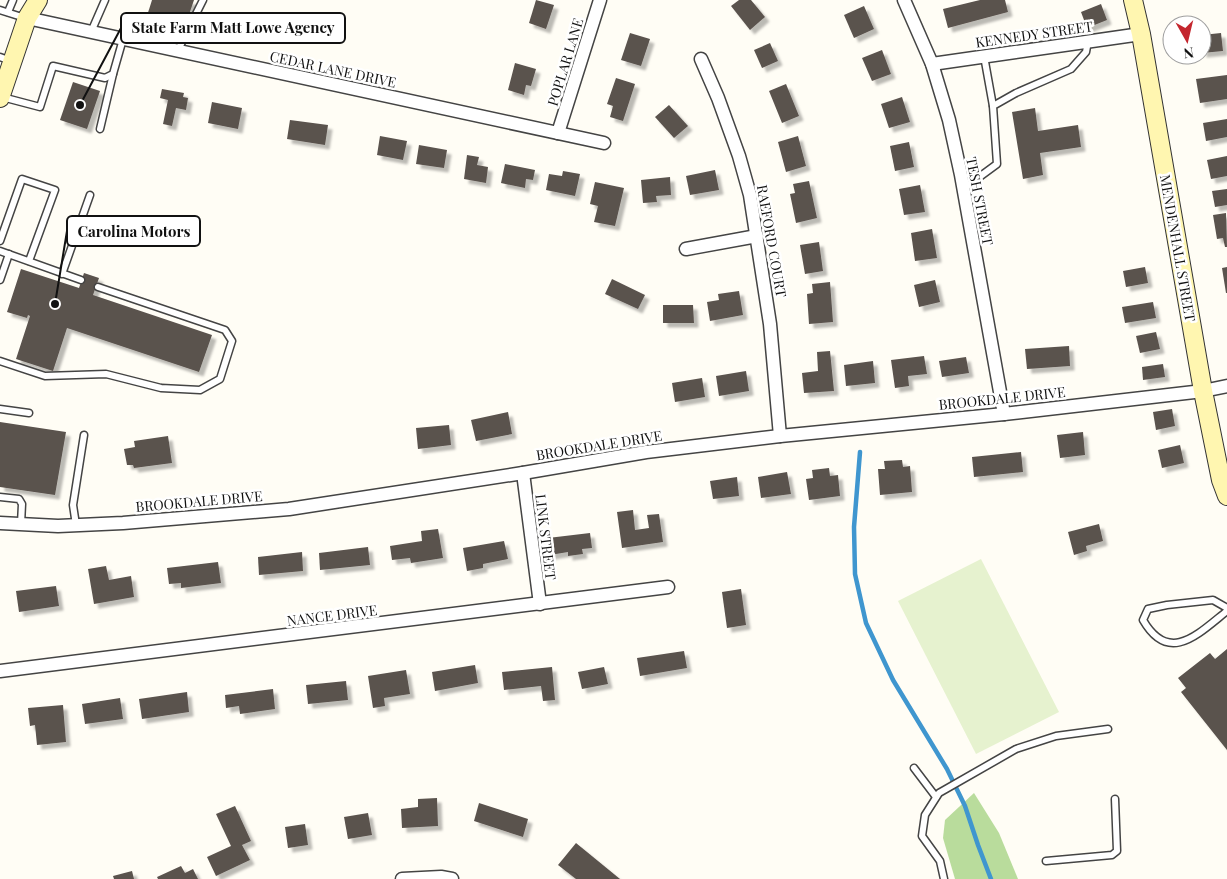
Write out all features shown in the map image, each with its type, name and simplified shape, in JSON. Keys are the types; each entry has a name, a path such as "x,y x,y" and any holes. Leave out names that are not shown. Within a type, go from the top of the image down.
{"street":[{"path":"0,97 6,59 38,0"},
{"name":"POPLAR LANE","path":"558,133 600,0"},
{"name":"TESH STREET","path":"904,0 932,64 949,120 964,189 1004,414"},
{"name":"MENDENHALL STREET","path":"1133,0 1141,34 1203,391 1221,480 1227,496"},
{"name":"CEDAR LANE DRIVE","path":"27,18 604,143"},
{"name":"KENNEDY STREET","path":"932,64 1141,34"},
{"name":"RAEFORD COURT","path":"701,59 718,98 739,156 750,195 770,324 780,436"},
{"path":"686,249 757,236"},
{"name":"BROOKDALE DRIVE","path":"0,523 76,526 289,509 646,452 780,436 1004,414 1203,391 1227,386"},
{"name":"LINK STREET","path":"523,473 540,604"},
{"name":"NANCE DRIVE","path":"0,671 668,587"},
{"path":"402,879 441,877 452,879"}],"lane":[{"path":"8,12 13,0"},
{"path":"91,32 105,0"},
{"path":"178,50 203,0"},
{"path":"0,10 27,18"},
{"path":"100,129 123,39"},
{"path":"993,106 1016,93 1071,69 1086,52 1088,41"},
{"path":"964,189 998,164 993,106 984,56"},
{"path":"0,97 40,107 53,66 105,78 113,74"},
{"path":"0,241 22,179 55,190 29,261"},
{"path":"62,274 90,195"},
{"path":"0,251 81,280"},
{"path":"0,280 9,254"},
{"path":"0,361 45,376 106,374 161,388 200,390 220,379 232,341 225,330 98,286"},
{"path":"0,409 29,414"},
{"path":"76,526 73,505 84,435"},
{"path":"0,497 19,500 22,504 21,524"},
{"path":"1213,600 1227,610 1194,637 1178,643 1162,642 1151,633 1143,620 1148,609 1167,605 1213,600"},
{"path":"944,879 940,861 922,836 925,816 939,793 1016,749 1056,736 1108,729"},
{"path":"914,768 936,797"},
{"path":"1046,861 1112,855 1118,851 1115,800"}],"green space":[{"path":"981,559 1059,712 976,754 898,601"},
{"path":"974,793 999,833 1018,879 955,879 943,838 945,820"}],"building":[{"path":"152,0 194,0 183,32 146,19"},
{"path":"536,0 554,5 546,29 529,23"},
{"path":"739,0 751,0 765,17 750,30 731,6"},
{"path":"980,0 1005,0 1008,12 948,28 943,9"},
{"path":"1101,4 1107,20 1087,28 1081,12"},
{"path":"864,6 874,29 854,38 844,15"},
{"path":"630,33 650,39 641,66 621,60"},
{"path":"1221,33 1223,51 1212,52 1212,34"},
{"path":"770,43 778,61 762,68 754,50"},
{"path":"882,50 891,74 872,81 862,58"},
{"path":"515,63 536,69 531,86 526,85 524,95 508,90"},
{"path":"1227,75 1227,99 1200,103 1196,79"},
{"path":"616,78 635,84 623,121 610,117 613,106 607,104"},
{"path":"73,82 100,91 87,129 60,120"},
{"path":"786,84 799,116 782,123 769,91"},
{"path":"162,89 184,93 183,97 188,98 186,110 176,108 172,126 163,124 168,100 160,98"},
{"path":"902,97 910,122 889,128 881,104"},
{"path":"212,102 242,108 238,129 208,123"},
{"path":"669,105 688,126 674,138 655,117"},
{"path":"1035,108 1038,131 1078,125 1081,147 1040,153 1043,175 1023,179 1012,112"},
{"path":"1227,119 1227,137 1206,141 1203,123"},
{"path":"290,120 328,125 325,145 287,139"},
{"path":"380,136 407,141 403,160 377,155"},
{"path":"798,136 806,166 786,172 778,142"},
{"path":"909,142 914,167 895,171 890,146"},
{"path":"419,145 447,150 444,168 416,164"},
{"path":"467,155 479,157 477,165 488,167 486,183 464,179"},
{"path":"1227,156 1227,176 1211,179 1207,160"},
{"path":"505,164 535,170 533,180 526,179 525,188 501,183"},
{"path":"715,170 719,190 690,195 686,176"},
{"path":"563,171 580,174 575,196 546,190 549,174 562,176"},
{"path":"670,177 671,195 656,196 657,202 643,203 641,180"},
{"path":"809,181 817,218 796,223 790,194 795,193 793,184"},
{"path":"595,182 624,188 615,226 594,222 598,206 590,204"},
{"path":"920,185 925,212 904,215 899,189"},
{"path":"1227,189 1227,205 1215,207 1212,191"},
{"path":"1226,213 1227,247 1225,247 1223,238 1217,239 1213,215"},
{"path":"932,229 937,258 915,261 911,233"},
{"path":"819,242 823,271 805,274 800,245"},
{"path":"1145,267 1148,283 1126,287 1123,271"},
{"path":"1227,267 1227,293 1226,293 1222,268"},
{"path":"21,269 79,288 84,273 99,278 93,295 212,335 199,372 67,328 53,371 16,359 30,316 28,315 27,318 7,312"},
{"path":"612,279 645,295 638,309 605,294"},
{"path":"935,280 940,302 919,307 914,285"},
{"path":"830,282 833,322 809,324 807,294 813,293 812,284"},
{"path":"739,291 743,315 710,321 707,302 719,300 718,294"},
{"path":"1153,302 1156,318 1125,323 1122,307"},
{"path":"663,305 693,305 694,323 663,323"},
{"path":"1156,332 1160,349 1140,353 1136,336"},
{"path":"1069,346 1070,366 1027,369 1025,349"},
{"path":"830,351 834,391 804,393 802,373 818,371 817,352"},
{"path":"924,356 927,374 908,376 909,386 895,388 891,360"},
{"path":"966,357 969,373 942,377 939,361"},
{"path":"873,361 875,383 846,386 844,365"},
{"path":"1163,364 1165,377 1143,380 1142,367"},
{"path":"746,371 749,391 719,396 716,376"},
{"path":"702,378 705,397 675,402 672,383"},
{"path":"1172,409 1175,426 1156,430 1153,412"},
{"path":"508,412 512,434 476,441 471,420"},
{"path":"0,422 66,432 55,495 0,487"},
{"path":"449,425 451,445 418,449 416,428"},
{"path":"1083,432 1085,455 1060,458 1057,435"},
{"path":"168,436 172,463 134,468 133,465 127,465 124,449 135,447 134,441"},
{"path":"1180,445 1184,463 1162,468 1158,450"},
{"path":"1021,452 1023,472 974,477 972,457"},
{"path":"902,460 903,467 910,466 912,492 880,495 878,469 885,469 884,461"},
{"path":"829,468 830,476 838,475 840,496 809,500 806,479 813,478 812,470"},
{"path":"787,472 791,494 761,498 758,477"},
{"path":"737,477 739,496 713,499 710,481"},
{"path":"633,510 635,530 649,528 647,515 659,514 663,542 622,548 617,512"},
{"path":"1099,524 1103,541 1086,546 1087,551 1074,555 1068,532"},
{"path":"438,529 443,558 411,563 410,558 392,560 390,546 422,541 421,531"},
{"path":"590,533 592,548 582,549 583,554 568,556 568,552 550,555 548,538"},
{"path":"504,541 508,559 483,564 483,568 467,571 463,548"},
{"path":"368,547 370,565 320,570 319,553"},
{"path":"302,552 303,571 259,575 258,557"},
{"path":"218,562 221,583 181,588 181,583 169,584 167,568"},
{"path":"106,566 109,580 131,576 134,597 94,604 88,569"},
{"path":"56,586 59,606 19,612 16,591"},
{"path":"741,589 746,625 727,628 722,592"},
{"path":"1227,649 1227,750 1181,692 1186,688 1178,678 1210,653 1215,659"},
{"path":"684,651 687,668 640,676 637,658"},
{"path":"475,665 478,683 435,691 432,672"},
{"path":"552,667 555,700 543,701 541,686 504,690 502,672"},
{"path":"604,667 608,684 582,689 578,672"},
{"path":"406,670 410,694 384,698 385,706 373,708 368,676"},
{"path":"346,681 348,700 308,704 306,685"},
{"path":"273,689 275,709 240,714 239,706 226,708 225,695"},
{"path":"187,692 189,712 142,719 139,699"},
{"path":"120,698 123,719 85,724 82,704"},
{"path":"63,705 66,742 37,745 35,725 30,726 28,708"},
{"path":"437,798 438,826 402,828 401,809 418,807 418,799"},
{"path":"479,803 528,819 523,837 474,821"},
{"path":"235,806 251,841 242,845 250,860 216,876 207,857 231,846 216,814"},
{"path":"368,813 372,835 348,839 344,817"},
{"path":"305,824 308,845 288,848 285,827"},
{"path":"576,843 620,879 576,879 558,865"},
{"path":"181,866 185,873 193,869 198,879 158,879 157,877"},
{"path":"132,871 134,879 114,879 113,876"}],"waterway":[{"path":"860,452 854,527 855,574 866,623 893,680 947,769 965,806 991,879"}],"place":[{"name":"State Farm Matt Lowe Agency","path":"80,105"},
{"name":"Carolina Motors","path":"55,304"}]}
